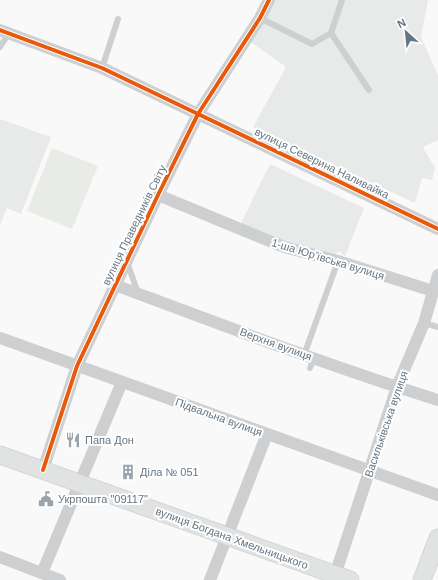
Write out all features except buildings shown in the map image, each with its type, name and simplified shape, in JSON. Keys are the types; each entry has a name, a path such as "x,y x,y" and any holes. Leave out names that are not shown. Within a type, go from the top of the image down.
{"street":[{"name":"вулиця Праведників Світу","path":"43,470 78,366 158,195 198,114 260,18 269,0"},
{"name":"вулиця Северина Наливайка","path":"5,31 102,68 438,229"},
{"name":"1-ша Юрʼївська вулиця","path":"158,195 284,247 338,261 433,291"},
{"name":"Васильківська вулиця","path":"343,577 370,471 398,387 424,323 438,275"},
{"name":"Верхня вулиця","path":"115,285 310,360 438,400"},
{"name":"Підвальна вулиця","path":"0,338 438,495"},
{"path":"42,573 122,382"},
{"path":"210,580 267,434"},
{"name":"вулиця Богдана Хмельницького","path":"0,455 343,577"},
{"path":"422,580 438,538"},
{"path":"0,557 60,580"}],"lane":[{"path":"260,18 312,44 331,32 342,0"},
{"path":"102,68 118,19"},
{"path":"0,47 5,31"},
{"path":"331,32 369,90"},
{"path":"127,261 138,293"},
{"path":"310,360 338,261"},
{"path":"424,323 438,327"}],"shaded area":[{"path":"274,0 428,0 421,37 438,76 438,140 423,147 435,168 432,180 422,178 415,203 253,127 286,67 251,42"},
{"path":"0,119 51,137 21,214 7,208 0,225"},
{"path":"52,148 98,166 72,229 27,211"},
{"path":"270,164 364,208 345,256 339,251 335,255 285,244 240,225"}],"cycle path":[{"path":"43,470 77,366 158,195 198,114 260,18 269,0"},
{"path":"0,30 102,68 438,229"}],"place":[{"name":"Папа Дон","path":"73,440"},
{"name":"Діла № 051","path":"128,472"},
{"name":"Укрпошта \"09117\"","path":"46,499"}]}
